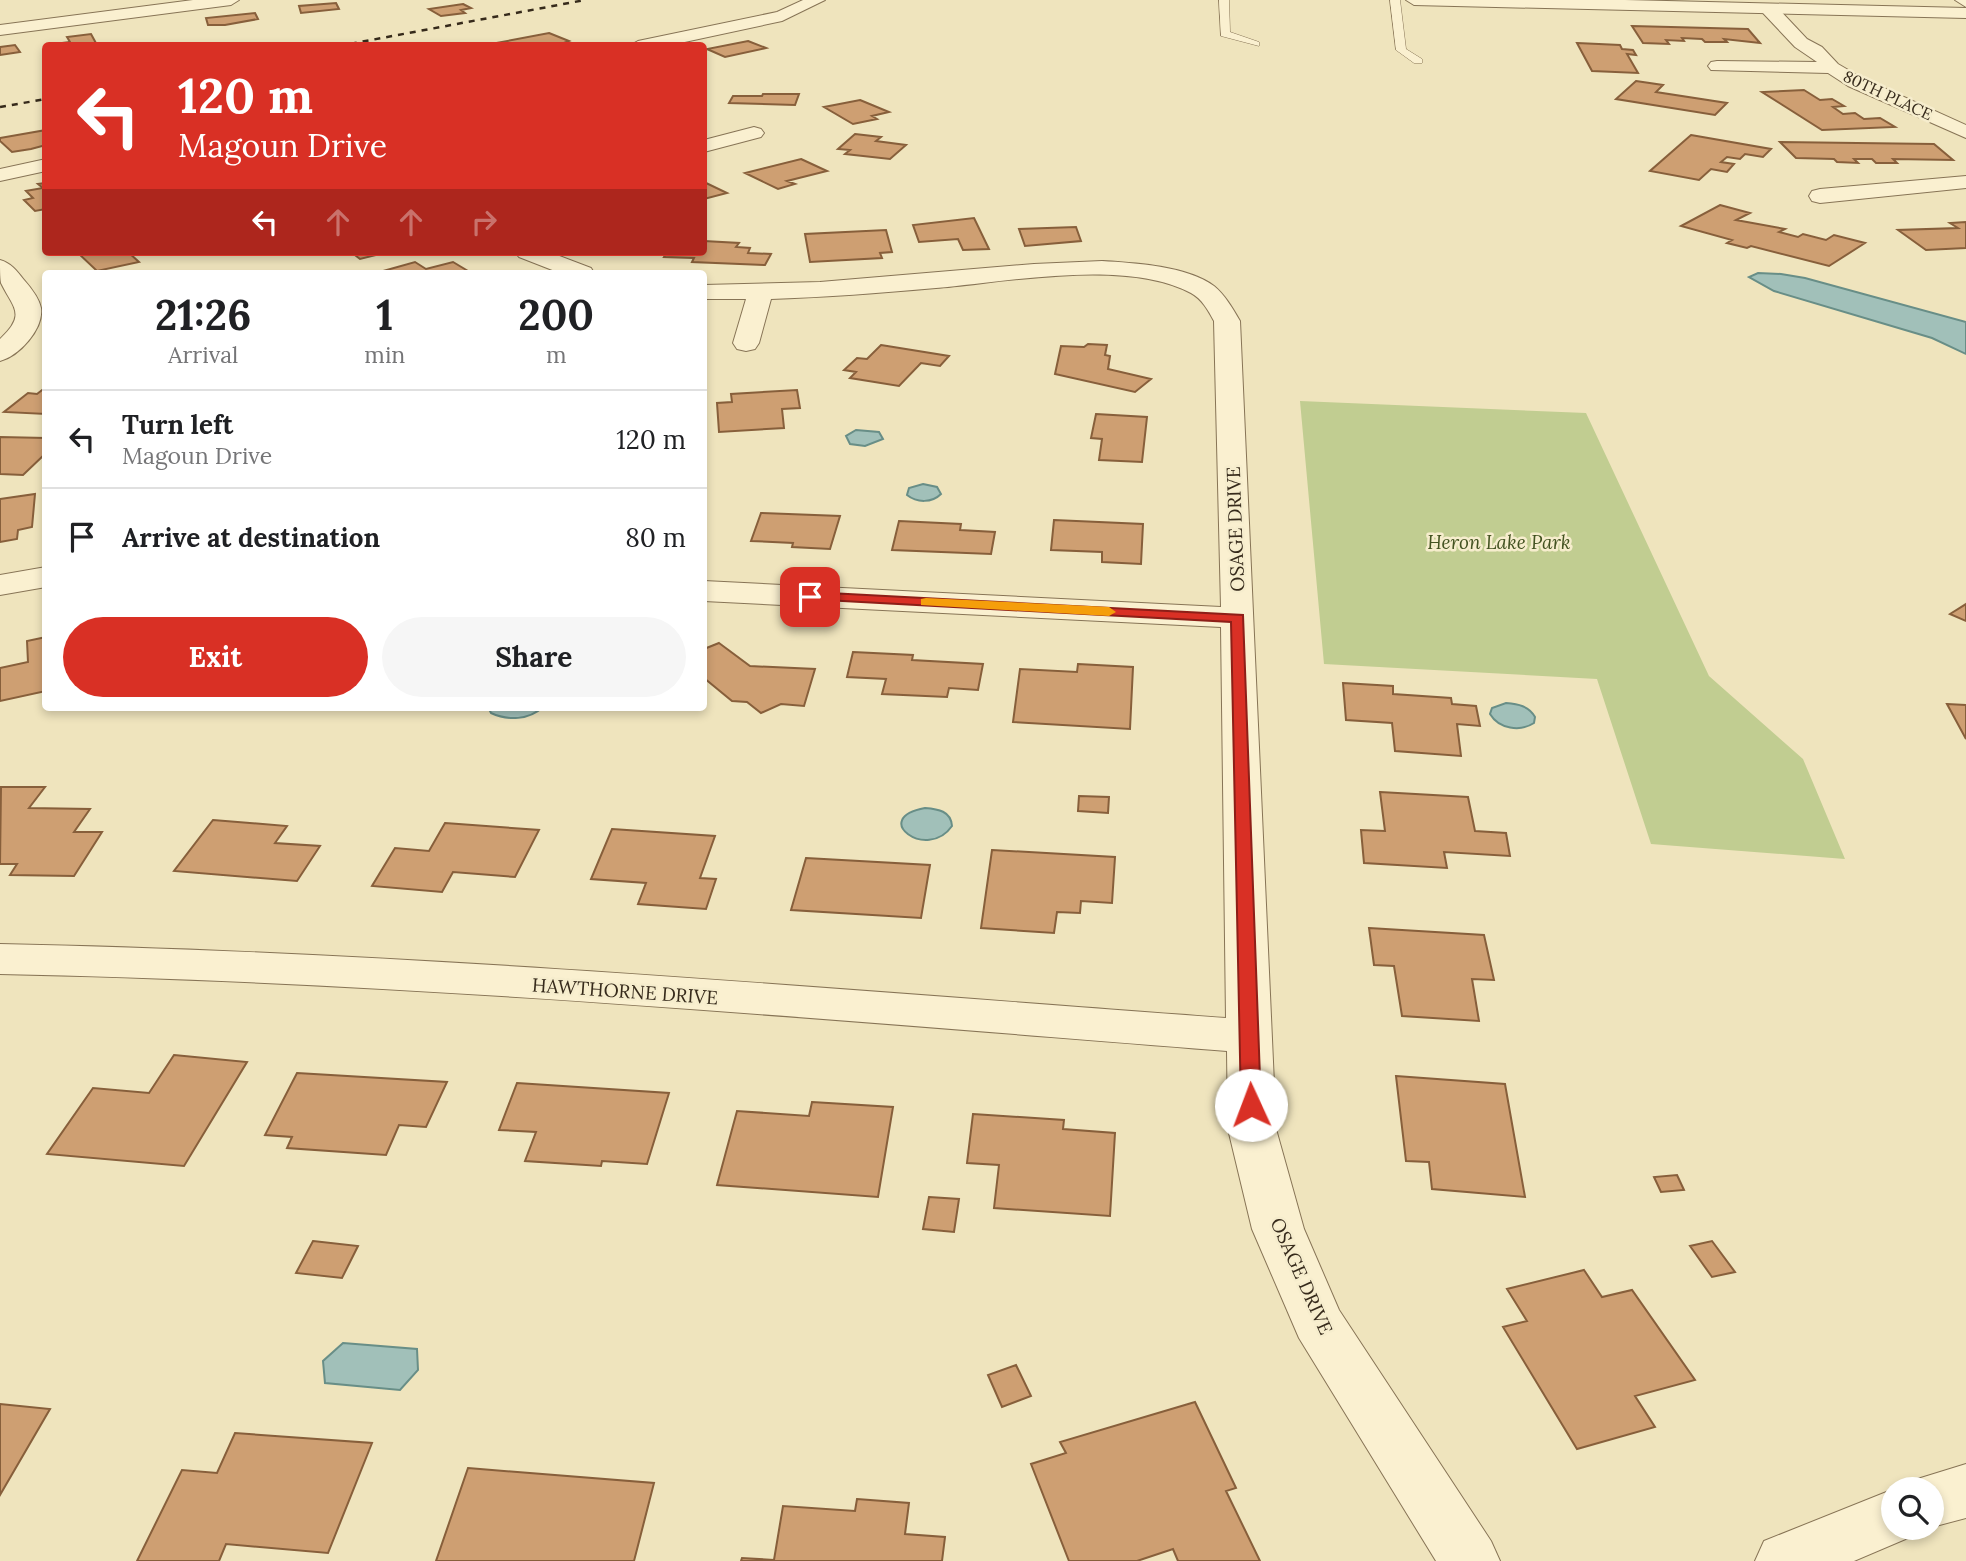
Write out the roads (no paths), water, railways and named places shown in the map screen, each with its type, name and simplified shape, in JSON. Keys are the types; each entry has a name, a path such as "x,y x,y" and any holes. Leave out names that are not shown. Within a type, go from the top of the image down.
{"street":[{"path":"0,30 231,0"},
{"path":"657,42 782,16 817,0"},
{"path":"1414,0 1966,13"},
{"name":"80TH PLACE","path":"1769,9 1801,43 1816,51 1832,68 1855,82 1966,132"},
{"name":"80TH PLACE","path":"1788,9 1819,44 1816,51"},
{"path":"1717,66 1832,68"},
{"path":"707,145 754,134"},
{"path":"0,175 42,166"},
{"path":"1820,196 1966,182"},
{"path":"537,256 574,270"},
{"path":"0,267 24,293 30,307 26,325 0,353"},
{"name":"OSAGE DRIVE","path":"707,292 760,293 1103,269 1167,276 1199,287 1217,302 1227,321 1252,1129 1278,1229 1318,1322 1470,1561"},
{"path":"746,343 760,293"},
{"path":"0,584 42,578"},
{"path":"707,591 1238,618"},
{"name":"HAWTHORNE DRIVE","path":"0,959 162,963 662,992 1248,1036"},
{"path":"1944,1497 1966,1491"},
{"path":"1785,1561 1881,1521"}],"lane":[{"path":"1224,0 1225,34 1255,44"},
{"path":"1395,0 1401,50 1419,61"}],"water":[{"path":"1758,273 1805,278 1966,322 1966,354 1932,338 1774,291 1749,277"},
{"path":"856,430 879,432 883,439 865,446 850,444 846,436"},
{"path":"923,484 937,487 941,494 924,501 907,495 909,488"},
{"path":"1506,703 1530,710 1535,717 1534,723 1510,728 1499,723 1490,714 1492,708"},
{"path":"490,711 537,711 525,717 511,718"},
{"path":"925,808 946,814 952,826 941,836 929,840 908,834 902,828 902,820 909,813"},
{"path":"343,1343 417,1349 418,1370 400,1390 325,1383 323,1361"}],"railway":[{"path":"360,42 585,0"},
{"path":"0,107 42,100"}],"park label":[{"name":"Heron Lake Park","path":"1499,542"}]}
